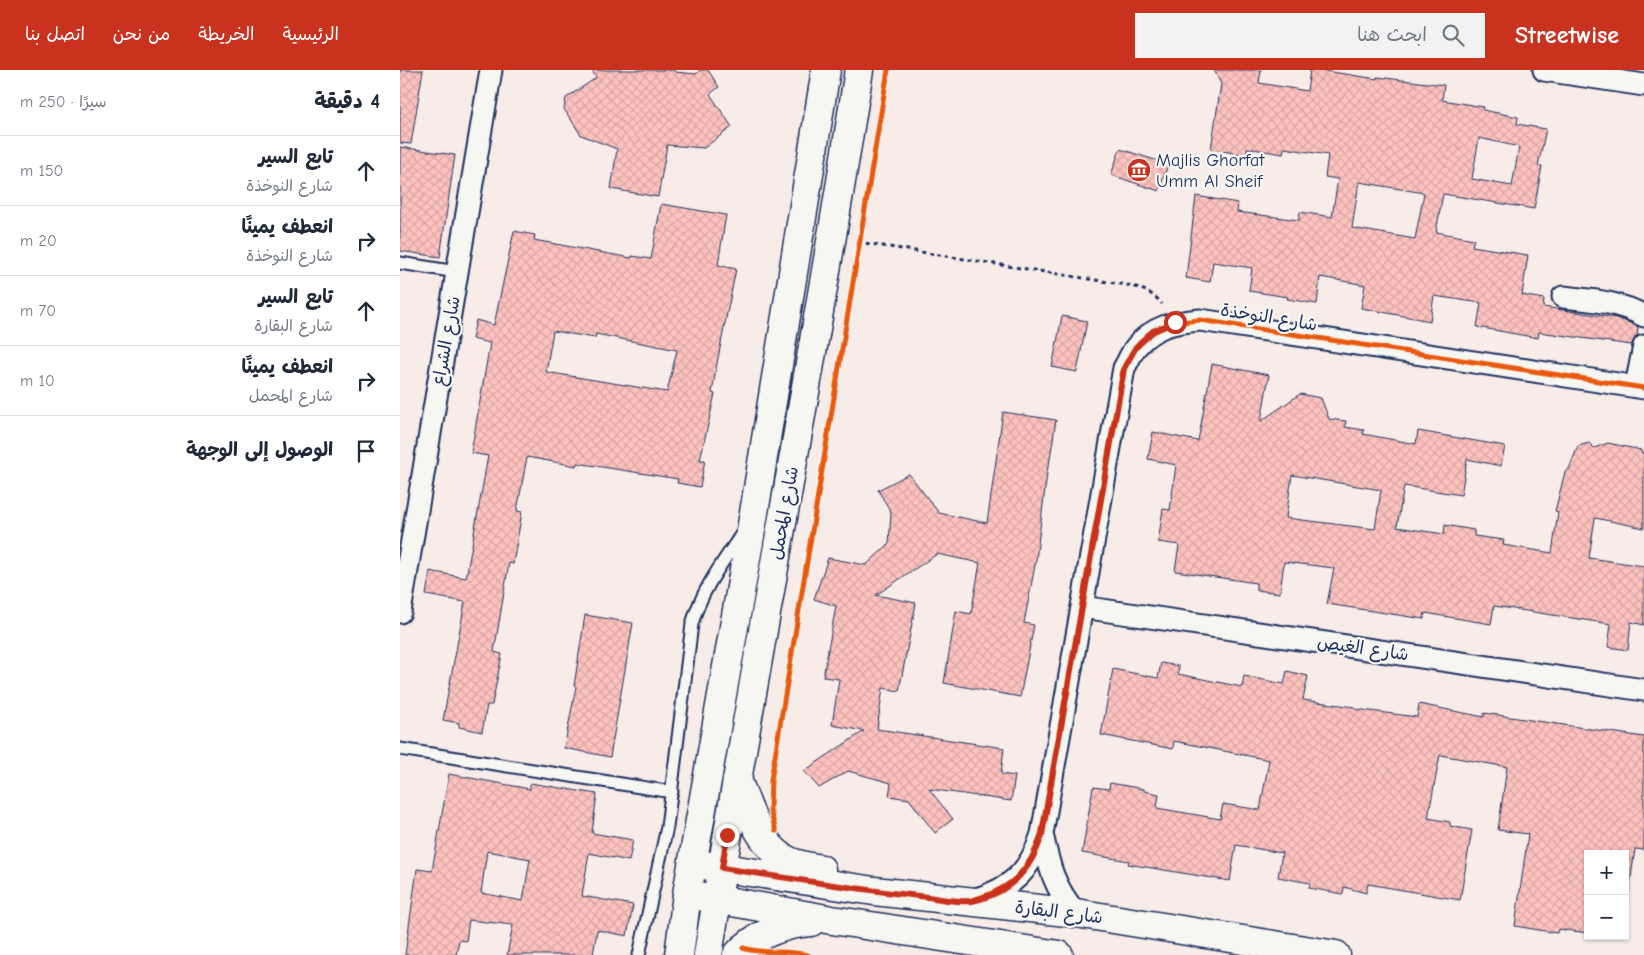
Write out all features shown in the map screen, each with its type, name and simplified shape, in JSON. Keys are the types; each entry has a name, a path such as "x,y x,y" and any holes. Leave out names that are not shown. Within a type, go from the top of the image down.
{"street":[{"name":"شارع الشراع","path":"400,612 491,70"},
{"name":"شارع المحمل","path":"679,955 687,894 752,518 826,70"},
{"name":"شارع المحمل","path":"708,955 736,778 832,238 859,70"},
{"path":"1544,70 1644,85"},
{"path":"1564,297 1631,309 1644,316"},
{"name":"شارع النوخذة","path":"970,901 1002,889 1016,879 1033,859 1042,834 1124,368 1136,347 1153,331 1175,322 1200,320 1640,387"},
{"path":"1640,387 1644,346"},
{"name":"شارع الغيص","path":"1082,607 1644,690"},
{"path":"736,778 763,838 782,856 793,863 860,879 874,892"},
{"name":"شارع النوخذة","path":"1042,834 1050,869 1056,885 1076,913"},
{"name":"شارع البقارة","path":"692,864 874,892 1076,913 1336,955"},
{"path":"687,894 832,920 1059,955"},
{"path":"737,955 754,940 777,929 798,923 832,920"}],"lane":[{"path":"400,263 458,272"},
{"path":"639,955 667,827 692,624 697,605 705,590 752,518"},
{"path":"400,749 672,792"}],"path":[{"path":"858,252 862,233"},
{"path":"832,238 1133,286 1147,291 1158,299 1175,322"}],"building":[{"path":"400,70 423,70 411,144 400,143"},
{"path":"592,70 674,70 675,72 696,74 700,70 708,70 719,87 710,94 732,127 704,148 667,145 658,197 611,189 617,149 581,135 564,109 566,98 596,78"},
{"path":"1214,70 1261,70 1259,83 1307,91 1310,70 1444,85 1442,100 1484,107 1483,110 1518,117 1517,124 1546,129 1538,166 1542,166 1534,209 1443,194 1436,232 1474,239 1472,246 1528,255 1522,295 1544,299 1543,307 1616,318 1638,327 1637,336 1631,345 1539,332 1538,338 1477,327 1481,303 1434,296 1430,321 1361,308 1365,285 1320,277 1317,304 1287,299 1288,297 1249,291 1252,268 1213,262 1210,282 1186,278 1196,196 1238,203 1237,212 1299,220 1300,212 1332,217 1338,179 1325,177 1328,155 1284,148 1283,154 1247,148 1246,155 1211,149 1221,84","holes":["1479,138 1519,147 1512,186 1472,179","1359,182 1424,193 1415,239 1352,228"]},
{"path":"400,147 455,155 440,257 400,251"},
{"name":"Majlis Ghorfat Umm Al Sheif","path":"1120,149 1168,164 1159,191 1111,175"},
{"path":"661,204 726,215 718,265 736,269 717,363 712,393 715,394 700,460 705,460 700,487 677,483 678,479 577,463 576,466 527,457 517,511 522,512 513,564 509,563 494,652 502,654 492,705 487,705 482,732 459,727 459,723 443,720 465,602 426,595 430,571 466,578 488,456 471,453 490,343 472,339 476,320 494,325 514,231 535,235 534,240 631,258 632,256 651,259","holes":["553,331 595,338 596,334 677,350 667,392 546,372"]},
{"path":"1062,316 1087,321 1077,372 1052,367"},
{"path":"1212,364 1269,375 1261,421 1300,394 1321,398 1329,419 1346,421 1345,427 1364,430 1363,434 1416,444 1418,431 1505,446 1501,466 1467,459 1461,495 1404,486 1397,527 1444,534 1445,525 1474,530 1474,536 1504,540 1503,545 1552,553 1558,512 1555,511 1565,472 1569,469 1578,446 1589,443 1594,448 1608,443 1641,450 1641,453 1644,454 1644,528 1595,518 1589,558 1644,566 1644,625 1631,622 1628,650 1608,647 1611,624 1494,606 1491,624 1425,613 1424,619 1327,604 1334,568 1284,562 1280,593 1256,590 1256,583 1175,571 1179,545 1158,542 1163,509 1170,510 1176,465 1148,459 1153,432 1198,441","holes":["1292,475 1381,490 1375,529 1286,518"]},
{"path":"1003,412 1056,420 1048,465 1036,560 1024,623 1034,625 1020,697 944,683 956,611 971,614 980,563 937,554 876,595 916,603 899,691 883,688 877,729 1004,748 1001,774 1015,776 1011,801 929,789 953,819 935,833 909,799 889,796 891,783 848,771 819,788 804,771 864,731 832,725 839,679 823,677 836,606 814,599 828,558 866,565 889,544 891,512 878,490 909,474 939,513 987,523"},
{"path":"585,615 633,623 610,757 564,748 576,687 574,686"},
{"path":"1161,663 1179,666 1178,674 1242,687 1244,676 1284,684 1287,671 1308,676 1303,700 1417,717 1419,704 1484,717 1484,713 1644,737 1644,850 1635,849 1629,892 1629,850 1584,850 1584,932 1558,929 1557,933 1515,926 1528,834 1498,830 1507,767 1440,755 1428,818 1450,822 1450,826 1472,830 1460,900 1368,884 1366,893 1344,887 1343,894 1309,888 1310,883 1278,877 1282,853 1236,845 1230,881 1128,864 1129,861 1082,853 1093,787 1109,789 1110,783 1144,789 1144,791 1159,794 1157,808 1220,819 1223,804 1260,810 1269,760 1174,741 1173,749 1101,735 1113,669 1158,678"},
{"path":"449,774 530,789 530,783 597,794 592,833 633,840 629,861 589,853 582,896 633,905 627,936 597,930 593,955 507,955 513,925 469,920 466,941 459,940 456,955 405,955 417,869 432,871","holes":["487,851 530,859 523,901 481,893"]}],"cycle path":[{"path":"776,831 770,810 771,780 888,70"},
{"path":"969,901 996,892 1016,878 1031,860 1042,834 1124,368 1136,347 1150,334 1165,326 1200,320 1644,388"},
{"path":"743,948 808,955"}],"place":[{"name":"Majlis Ghorfat Umm Al Sheif","path":"1139,170"}],"route":[{"path":"727,835 722,868 874,892 970,901 1002,889 1016,879 1028,866 1037,851 1042,834 1124,368 1136,347 1153,331 1175,322"}]}
